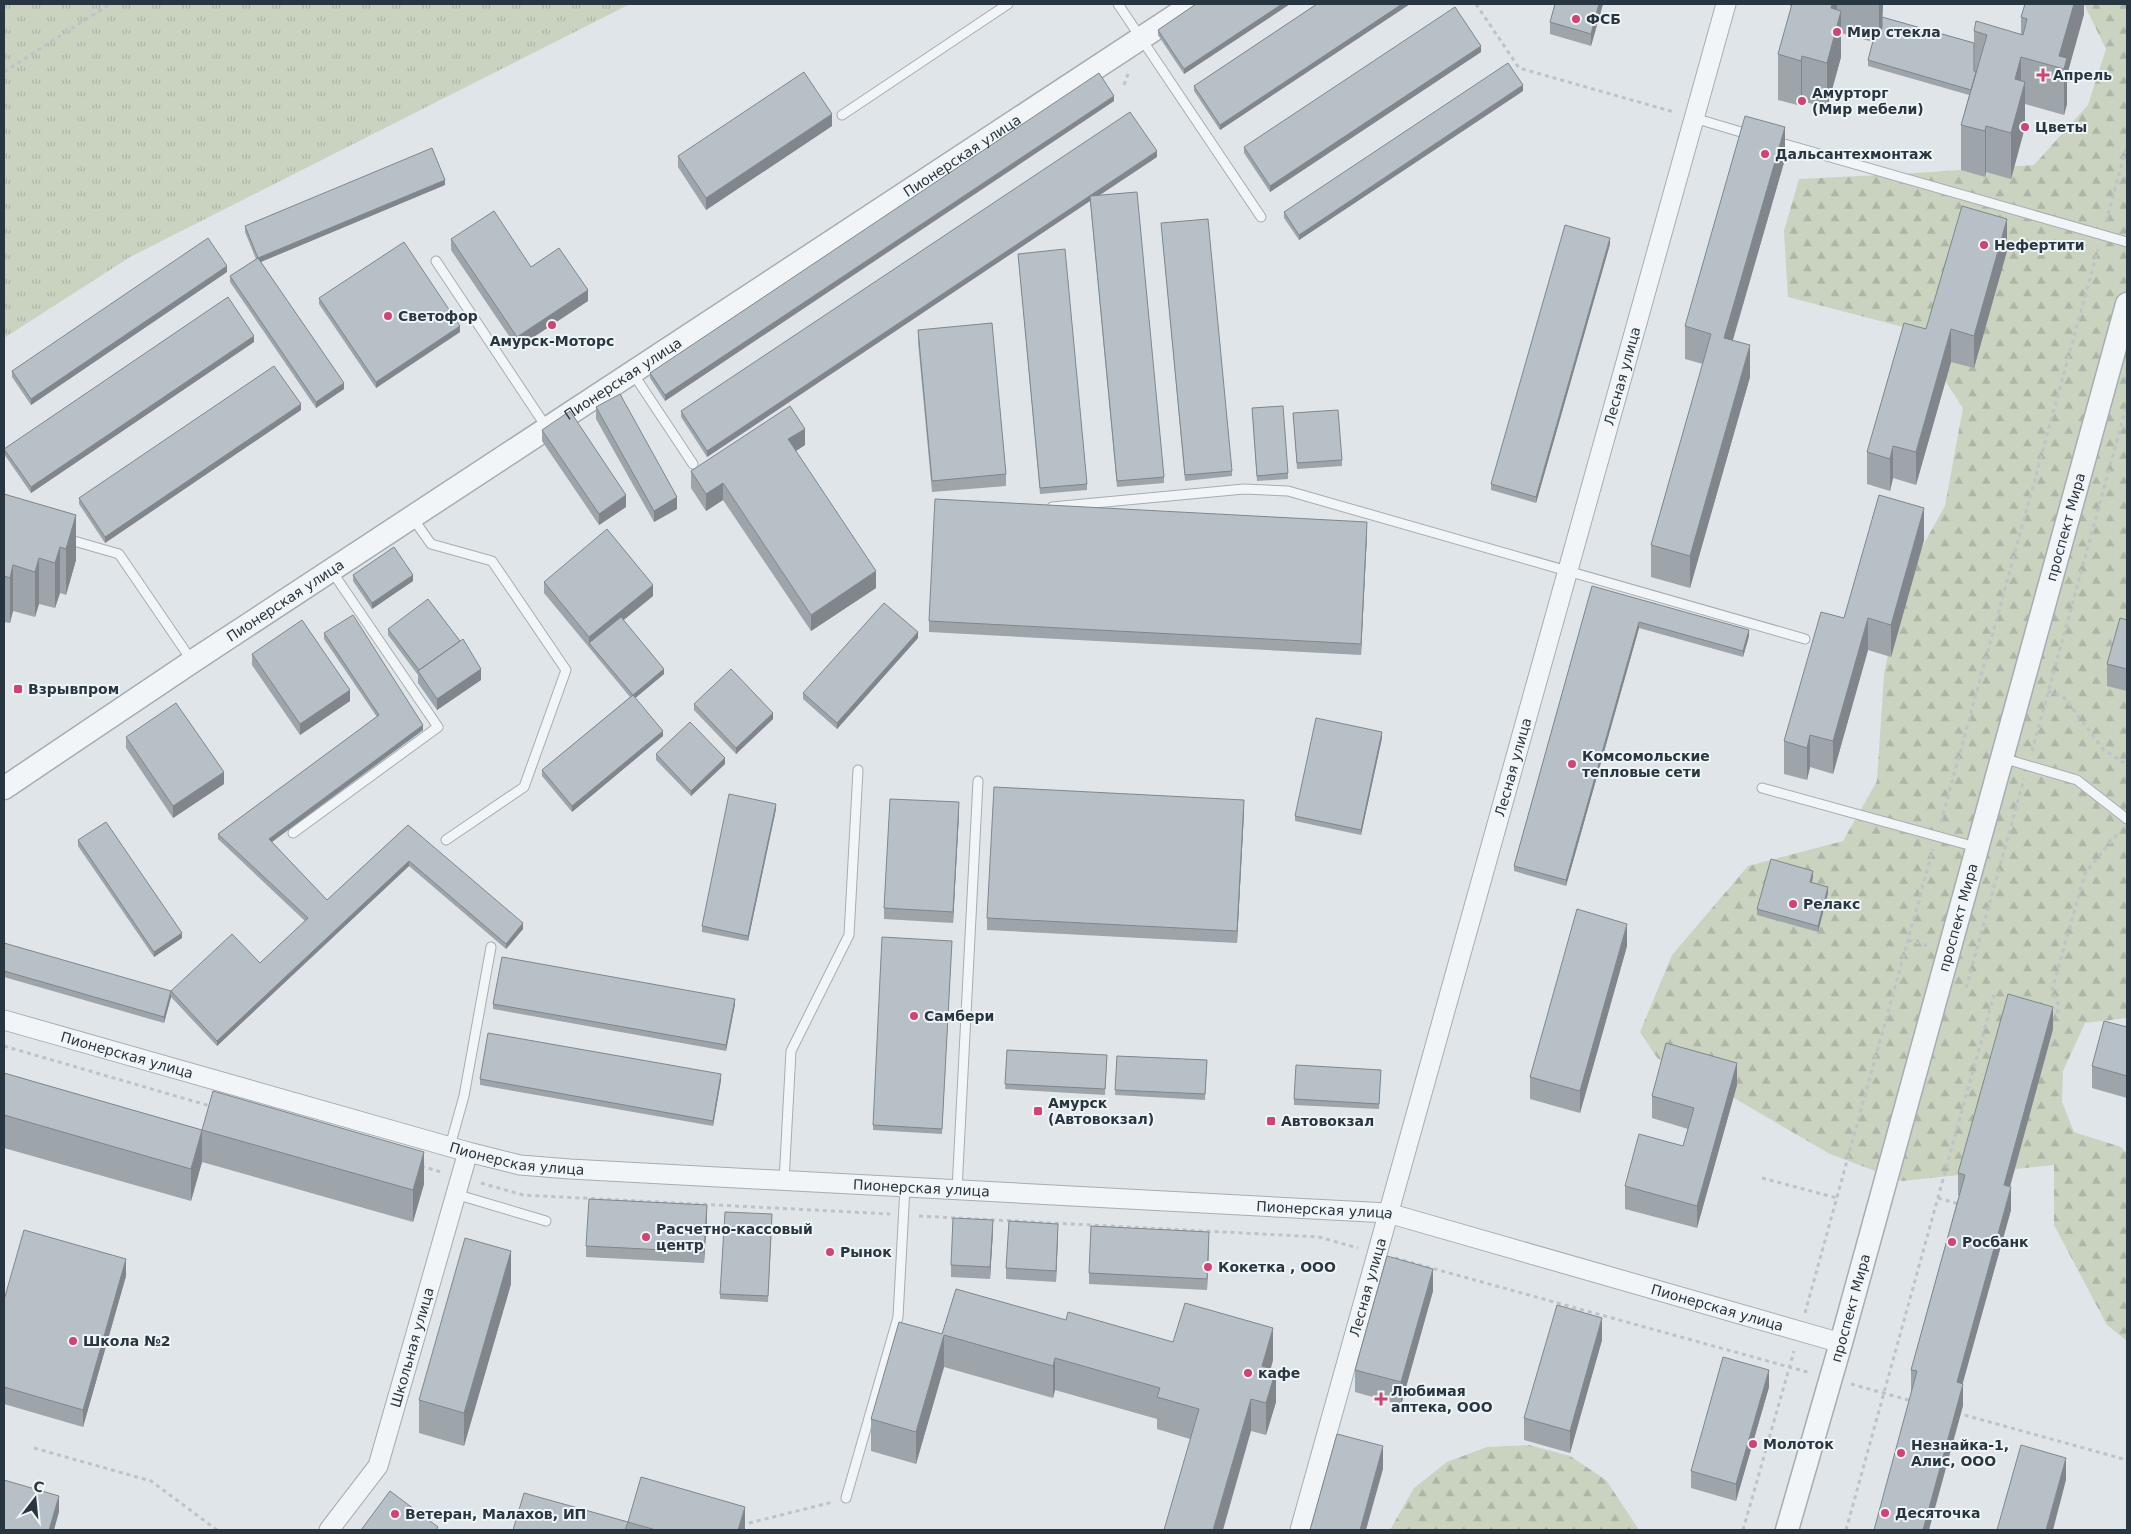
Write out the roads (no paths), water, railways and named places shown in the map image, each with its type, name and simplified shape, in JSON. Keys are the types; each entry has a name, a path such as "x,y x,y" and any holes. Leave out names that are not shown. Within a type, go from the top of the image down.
{"street":[{"name":"Пионерская улица","path":"4,788 331,570 1193,4"},
{"name":"Лесная улица","path":"1300,1530 1726,4"},
{"name":"проспект Мира","path":"1787,1530 1841,1343 2127,304"},
{"name":"Пионерская улица","path":"4,1020 520,1165 904,1188 1388,1213 1841,1343"},
{"name":"Школьная улица","path":"329,1530 378,1466 458,1186 459,1149"}],"lane":[{"path":"842,115 1008,4"},
{"path":"1118,4 1260,217"},
{"path":"1694,118 2127,242"},
{"path":"436,261 547,428"},
{"path":"632,372 693,464"},
{"path":"1043,508 1244,489 1288,491 1805,639"},
{"path":"412,517 431,544 492,561 566,670 524,787 446,840"},
{"path":"54,535 120,554 193,661"},
{"path":"293,833 438,728 331,570"},
{"path":"2002,758 2077,780 2127,819"},
{"path":"784,1181 791,1051 849,935 858,770"},
{"path":"957,1190 978,781"},
{"path":"1762,788 1977,848"},
{"path":"459,1149 464,1096 491,947"},
{"path":"458,1186 546,1220"},
{"path":"846,1498 898,1317 904,1188"}],"place":[{"name":"ФСБ","path":"1576,19"},
{"name":"Мир стекла","path":"1837,32"},
{"name":"Апрель","path":"2043,75"},
{"name":"Амурторг (Мир мебели)","path":"1802,101"},
{"name":"Цветы","path":"2025,127"},
{"name":"Дальсантехмонтаж","path":"1765,154"},
{"name":"Нефертити","path":"1984,245"},
{"name":"Светофор","path":"388,316"},
{"name":"Амурск-Моторс","path":"552,325"},
{"name":"Взрывпром","path":"18,689"},
{"name":"Комсомольские тепловые сети","path":"1572,764"},
{"name":"Релакс","path":"1793,904"},
{"name":"Самбери","path":"914,1016"},
{"name":"Амурск (Автовокзал)","path":"1038,1111"},
{"name":"Автовокзал","path":"1271,1121"},
{"name":"Расчетно-кассовый центр","path":"646,1237"},
{"name":"Росбанк","path":"1952,1242"},
{"name":"Рынок","path":"830,1252"},
{"name":"Кокетка , ООО","path":"1208,1267"},
{"name":"Школа №2","path":"73,1341"},
{"name":"кафе","path":"1248,1373"},
{"name":"Любимая аптека, ООО","path":"1381,1399"},
{"name":"Молоток","path":"1753,1444"},
{"name":"Незнайка-1, Алис, ООО","path":"1901,1453"},
{"name":"Десяточка","path":"1885,1513"},
{"name":"Ветеран, Малахов, ИП","path":"395,1514"}]}
